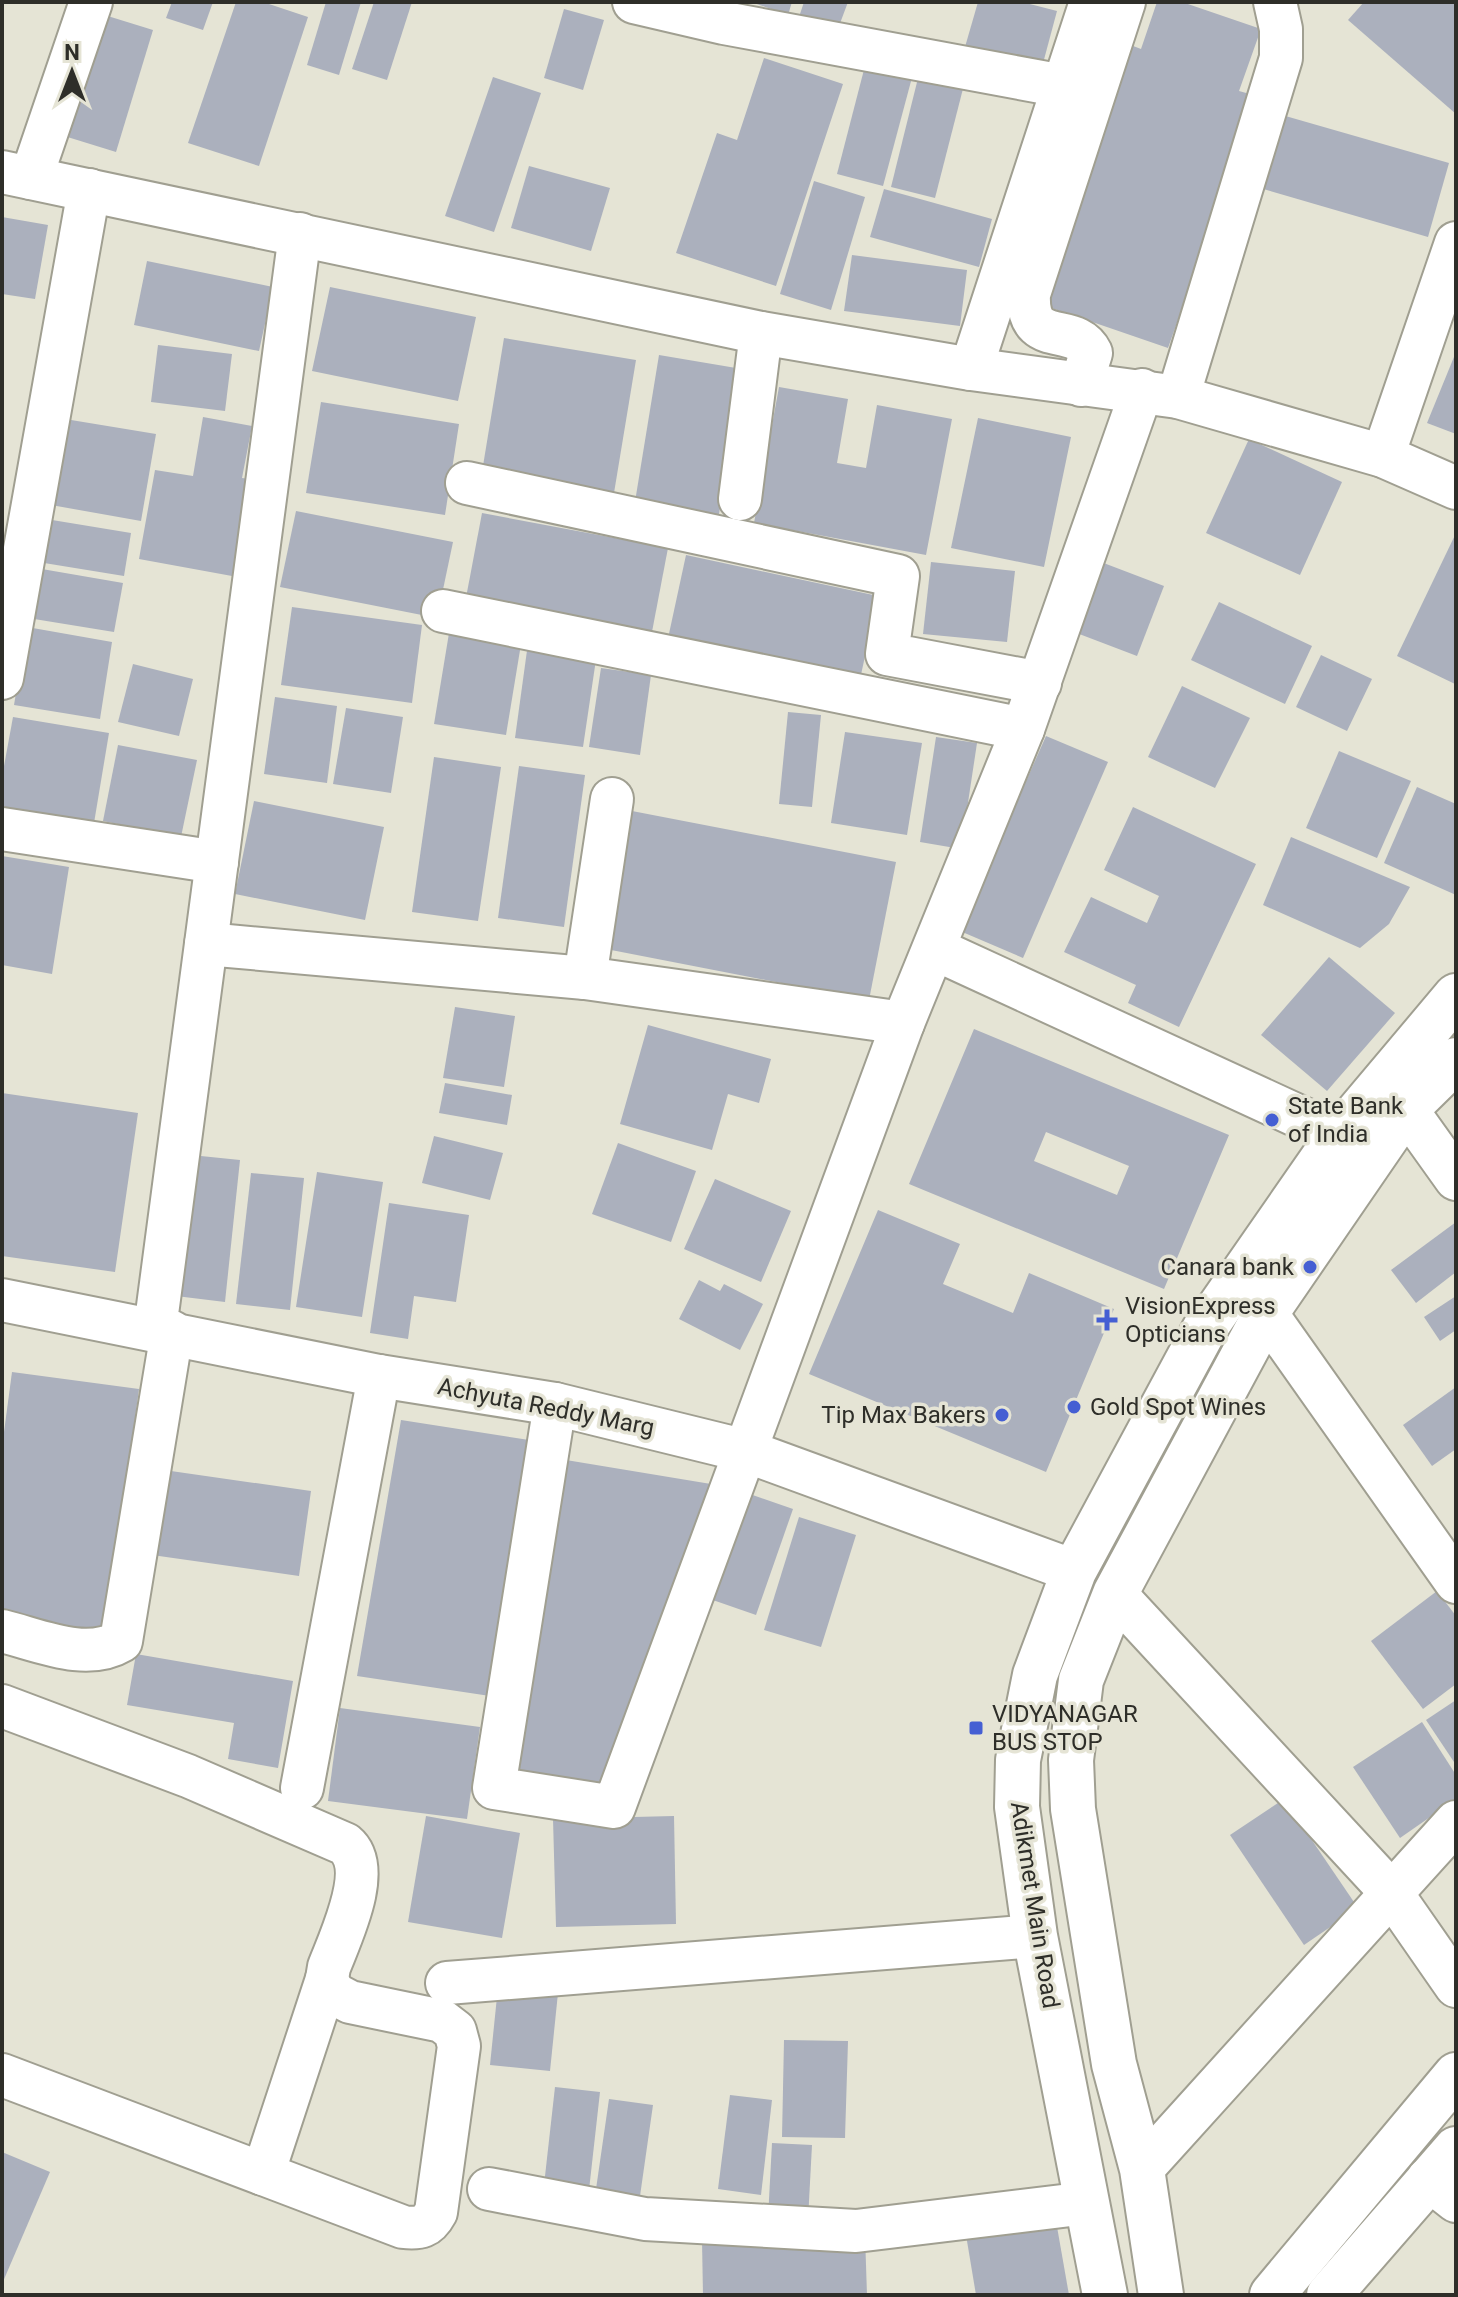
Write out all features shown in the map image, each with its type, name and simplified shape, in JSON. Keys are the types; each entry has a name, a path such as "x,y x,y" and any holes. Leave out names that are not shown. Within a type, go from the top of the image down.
{"main road":[{"name":"Adikmet Main Road","path":"1105,2295 1035,1936 1017,1807 1018,1760 1024,1715 1035,1675 1074,1571 1205,1328 1339,1135 1456,996"},
{"path":"1161,2295 1142,2169 1114,2064 1073,1809 1071,1760 1081,1680 1115,1594 1266,1313 1406,1109 1456,1060"},
{"path":"1272,2295 1456,2075"},
{"path":"1329,2295 1447,2177"}],"street":[{"path":"91,2 17,175 761,333 971,369 1160,394 1383,456 1456,488"},
{"path":"634,2 724,23 1063,86"},
{"path":"971,369 1091,2"},
{"path":"1081,385 1091,353 1087,346 1042,330 1031,317 1029,294 1124,2"},
{"path":"555,1404 494,1788 614,1807 903,1023 1160,394 1281,58 1281,29 1275,2"},
{"path":"2,678 89,190"},
{"path":"2,1631 71,1649 105,1651 121,1641 164,1330 206,944 300,234"},
{"path":"1383,456 1456,243"},
{"path":"740,499 761,333"},
{"path":"467,483 898,576 887,654 1040,683"},
{"path":"443,611 1023,729"},
{"path":"585,978 612,799"},
{"path":"2,829 217,862"},
{"path":"206,944 585,978 903,1023"},
{"path":"935,949 1339,1135"},
{"path":"1406,1109 1456,1179"},
{"name":"Achyuta Reddy Marg","path":"4,1311 164,1330 379,1376 555,1404 746,1451 1074,1571"},
{"path":"1266,1313 1456,1582"},
{"path":"302,1788 379,1376"},
{"path":"1115,1594 1390,1891 1456,1986"},
{"path":"2,1706 188,1776 333,1838 355,1852 357,1885 263,2174"},
{"path":"1142,2169 1390,1891 1456,1822"},
{"path":"447,1983 1035,1936"},
{"path":"2,2075 403,2227 419,2228 431,2221 436,2212 459,2046 455,2031 442,2021 350,2002 333,1993 327,1979"},
{"path":"489,2189 645,2219 856,2231 1087,2203"}],"building":[{"path":"172,2 213,2 203,30 166,18"},
{"path":"236,2 263,2 308,17 259,166 188,143"},
{"path":"326,2 361,2 339,75 307,65"},
{"path":"374,2 412,2 387,80 352,69"},
{"path":"751,2 792,2 788,15"},
{"path":"804,2 848,2 836,34 798,20"},
{"path":"978,2 1022,2 1057,11 1042,67 965,47"},
{"path":"1157,2 1182,2 1261,29 1239,91 1257,96 1168,348 1037,303 1128,44 1141,49"},
{"path":"1364,2 1456,2 1456,114 1348,20"},
{"path":"564,9 604,20 583,90 544,78"},
{"path":"98,13 153,30 116,152 61,135"},
{"path":"764,58 843,84 776,286 676,253 717,133 737,140"},
{"path":"867,58 914,70 883,186 837,174"},
{"path":"921,66 966,77 935,198 891,187"},
{"path":"493,77 541,93 494,232 445,216"},
{"path":"1275,113 1449,163 1428,237 1253,186"},
{"path":"529,166 610,188 591,251 511,228"},
{"path":"814,181 865,197 831,310 780,294"},
{"path":"884,189 992,219 979,267 870,237"},
{"path":"2,217 48,225 35,299 2,294"},
{"path":"852,255 967,270 960,326 844,311"},
{"path":"147,261 273,287 259,351 134,325"},
{"path":"330,287 476,317 458,401 312,371"},
{"path":"504,338 636,360 613,499 481,478"},
{"path":"158,345 232,354 225,411 151,402"},
{"path":"1456,352 1456,434 1427,423"},
{"path":"659,355 742,369 717,527 633,514"},
{"path":"779,387 848,399 837,463 866,468 877,405 952,419 926,555 754,523"},
{"path":"321,402 459,424 445,515 306,493"},
{"path":"203,417 252,426 242,478 250,479 232,576 139,559 155,470 193,476"},
{"path":"978,418 1071,437 1044,567 951,548"},
{"path":"65,419 156,434 141,521 51,505"},
{"path":"1249,439 1342,482 1300,575 1206,533"},
{"path":"296,511 453,542 437,618 280,587"},
{"path":"482,513 668,548 651,637 465,603"},
{"path":"46,519 131,533 124,576 38,562"},
{"path":"1456,533 1456,681 1455,684 1397,656"},
{"path":"686,555 878,596 859,684 667,643"},
{"path":"931,562 1015,571 1007,642 923,634"},
{"path":"1101,562 1164,586 1137,656 1074,632"},
{"path":"36,568 123,583 114,632 28,618"},
{"path":"1219,602 1312,646 1285,704 1191,660"},
{"path":"292,607 422,625 412,703 281,685"},
{"path":"451,621 523,632 506,735 434,724"},
{"path":"27,627 112,642 100,719 14,705"},
{"path":"529,636 598,646 583,747 515,738"},
{"path":"1321,655 1372,679 1347,731 1296,707"},
{"path":"133,664 193,679 179,736 118,722"},
{"path":"601,668 651,675 640,755 589,747"},
{"path":"1182,686 1250,718 1215,788 1148,757"},
{"path":"275,697 337,706 327,783 264,774"},
{"path":"346,708 403,717 391,793 333,784"},
{"path":"788,712 821,715 812,807 779,804"},
{"path":"13,717 109,733 93,829 2,814 2,777"},
{"path":"845,732 922,743 907,835 831,823"},
{"path":"1046,736 1108,762 1023,958 960,931"},
{"path":"936,737 977,743 961,849 920,842"},
{"path":"118,745 197,760 181,837 103,821"},
{"path":"1339,751 1411,781 1377,858 1306,828"},
{"path":"434,757 501,767 478,921 412,912"},
{"path":"519,766 585,775 564,927 498,918"},
{"path":"1417,787 1456,804 1456,895 1384,863"},
{"path":"254,801 384,827 365,920 235,894"},
{"path":"1133,807 1256,864 1179,1027 1128,1003 1136,985 1064,952 1091,897 1147,923 1159,896 1104,870"},
{"path":"632,811 896,862 869,1000 606,949"},
{"path":"1291,837 1410,887 1389,924 1360,948 1263,905"},
{"path":"2,856 69,867 52,974 2,965"},
{"path":"1329,957 1395,1013 1327,1091 1261,1035"},
{"path":"455,1007 515,1016 504,1087 443,1078"},
{"path":"648,1025 771,1059 759,1103 728,1094 712,1150 620,1124"},
{"path":"974,1029 1229,1135 1164,1289 909,1184","holes":["1046,1132 1129,1166 1117,1195 1034,1161"]},
{"path":"445,1083 512,1095 507,1125 439,1113"},
{"path":"2,1093 138,1113 115,1272 2,1256"},
{"path":"434,1136 503,1153 490,1200 422,1183"},
{"path":"618,1143 696,1171 671,1242 592,1214"},
{"path":"191,1155 240,1160 225,1302 176,1296"},
{"path":"317,1172 383,1182 362,1317 296,1307"},
{"path":"251,1173 304,1178 290,1310 236,1304"},
{"path":"715,1179 791,1211 761,1282 684,1249"},
{"path":"389,1203 469,1215 456,1302 414,1296 408,1339 370,1333"},
{"path":"878,1210 960,1244 943,1284 1013,1313 1029,1273 1114,1309 1046,1472 809,1374"},
{"path":"1456,1222 1456,1272 1416,1303 1391,1270"},
{"path":"699,1280 720,1291 724,1284 763,1304 740,1350 679,1319"},
{"path":"1456,1296 1456,1330 1440,1341 1424,1317"},
{"path":"12,1372 139,1389 106,1633 2,1619 2,1447"},
{"path":"1456,1387 1456,1449 1432,1466 1403,1425"},
{"path":"401,1420 529,1440 490,1696 357,1676"},
{"path":"566,1460 717,1485 608,1796 514,1777"},
{"path":"164,1470 311,1491 299,1576 152,1555"},
{"path":"744,1492 793,1509 756,1615 707,1598"},
{"path":"799,1517 856,1535 821,1647 764,1630"},
{"path":"1437,1591 1456,1616 1456,1684 1423,1709 1371,1641"},
{"path":"136,1654 293,1681 278,1768 228,1759 234,1723 127,1705"},
{"path":"1456,1700 1456,1765 1426,1720"},
{"path":"340,1708 480,1727 467,1819 328,1801"},
{"path":"1422,1722 1456,1775 1456,1799 1400,1838 1353,1767"},
{"path":"1284,1799 1358,1908 1304,1945 1230,1835"},
{"path":"426,1816 520,1833 502,1938 408,1922"},
{"path":"674,1816 676,1924 556,1927 553,1819"},
{"path":"498,1987 558,1993 550,2071 490,2065"},
{"path":"784,2040 848,2041 845,2138 782,2137"},
{"path":"555,2087 600,2092 589,2190 544,2185"},
{"path":"730,2095 772,2100 761,2195 718,2189"},
{"path":"609,2099 653,2105 639,2203 595,2196"},
{"path":"772,2143 812,2145 808,2220 768,2218"},
{"path":"2,2152 50,2172 2,2284"},
{"path":"1056,2221 1069,2295 976,2295 966,2235"},
{"path":"865,2235 867,2295 703,2295 702,2240"}],"place":[{"name":"State Bank of India","path":"1272,1120"},
{"name":"Canara bank","path":"1310,1267"},
{"name":"VisionExpress Opticians","path":"1107,1320"},
{"name":"Gold Spot Wines","path":"1074,1407"},
{"name":"Tip Max Bakers","path":"1002,1415"},
{"name":"VIDYANAGAR BUS STOP","path":"976,1728"}]}
